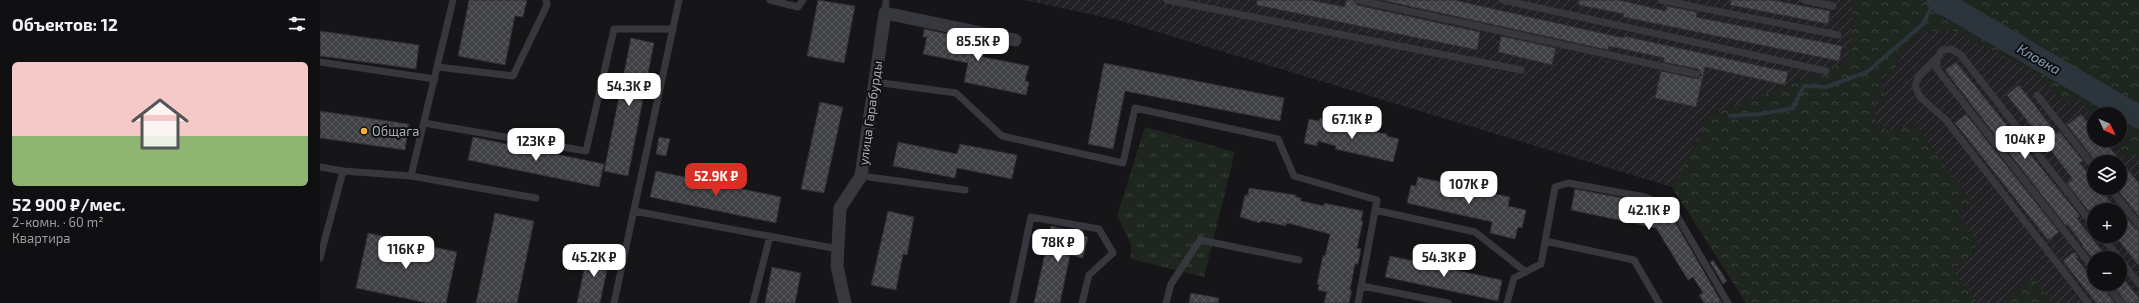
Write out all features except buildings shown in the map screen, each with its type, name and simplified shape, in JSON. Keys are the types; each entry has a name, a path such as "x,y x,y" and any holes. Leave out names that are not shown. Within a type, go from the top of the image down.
{"street":[{"path":"885,6 1015,40"},
{"name":"улица Гарабурды","path":"844,303 837,266 840,208 861,176 885,6"}],"lane":[{"path":"411,176 435,80 452,0"},
{"path":"438,67 514,76 546,5 546,0"},
{"path":"614,303 679,0"},
{"path":"770,0 798,6 803,0"},
{"path":"1167,0 1521,70"},
{"path":"1358,0 1697,74"},
{"path":"1503,0 1826,71"},
{"path":"1661,0 1838,35"},
{"path":"1804,0 1833,6"},
{"path":"424,123 586,151 614,29 673,29"},
{"path":"2087,217 1960,54 1951,49 1942,50 1937,58 1920,74 1915,86 1920,97 1946,120 2088,303"},
{"path":"1937,58 1937,69 2087,260"},
{"path":"320,62 435,80"},
{"path":"874,82 956,93 1002,136 1123,163 1135,108 1278,139 1294,176 1377,200 1358,303"},
{"path":"2037,95 2087,159"},
{"path":"320,167 343,171 411,176 536,198"},
{"path":"320,258 343,171"},
{"path":"861,176 965,190"},
{"path":"1507,303 1514,278 1541,264 1555,187 1568,184 1645,197 1673,209 1728,303"},
{"path":"2115,195 2139,225"},
{"path":"1375,210 1475,232 1526,272"},
{"path":"634,211 838,249"},
{"path":"1013,303 1031,217 1099,228 1113,253 1089,275 1082,303"},
{"path":"753,303 770,236"},
{"path":"1166,303 1171,284 1200,240 1299,260"},
{"path":"1546,241 1634,260 1659,303"},
{"path":"2107,243 2114,251"},
{"path":"2127,268 2139,284"},
{"path":"1362,286 1448,303"},
{"path":"2112,291 2121,303"}],"shaded area":[{"path":"1024,0 1853,0 1850,61 1710,115 1672,187 1118,20"},
{"path":"1952,30 2034,71 2065,104 2076,96 2087,109 2087,147 2117,147 2124,155 2087,155 2087,195 2127,195 2127,158 2139,156 2139,303 2051,303 2033,279 2001,303 1978,303 1952,270 1975,252 1957,214 1972,202 1913,123 1902,128 1885,131 1876,123 1872,103 1885,99 1880,75 1894,73 1902,48 1918,33"}],"green space":[{"path":"1853,0 2139,0 2139,156 2127,158 2127,155 2124,155 2117,147 2127,147 2127,107 2087,107 2087,109 2076,96 2065,104 2034,71 1952,30 1918,33 1902,48 1894,73 1880,75 1885,100 1873,103 1876,123 1883,121 1885,131 1902,128 1913,123 1972,202 1957,214 1979,244 1972,249 1975,252 1953,270 1978,303 1746,303 1672,187 1710,115 1850,61"},
{"path":"1145,127 1235,152 1204,277 1131,259 1131,244 1117,216"},
{"path":"2033,278 2051,303 2001,303"}],"waterway":[{"path":"1730,116 1761,114 1793,108 1804,86 1826,87 1867,72 1923,24 1935,0"},
{"name":"Кловка","path":"1938,0 2139,117"}],"place":[{"name":"Общага","path":"364,131"}]}
